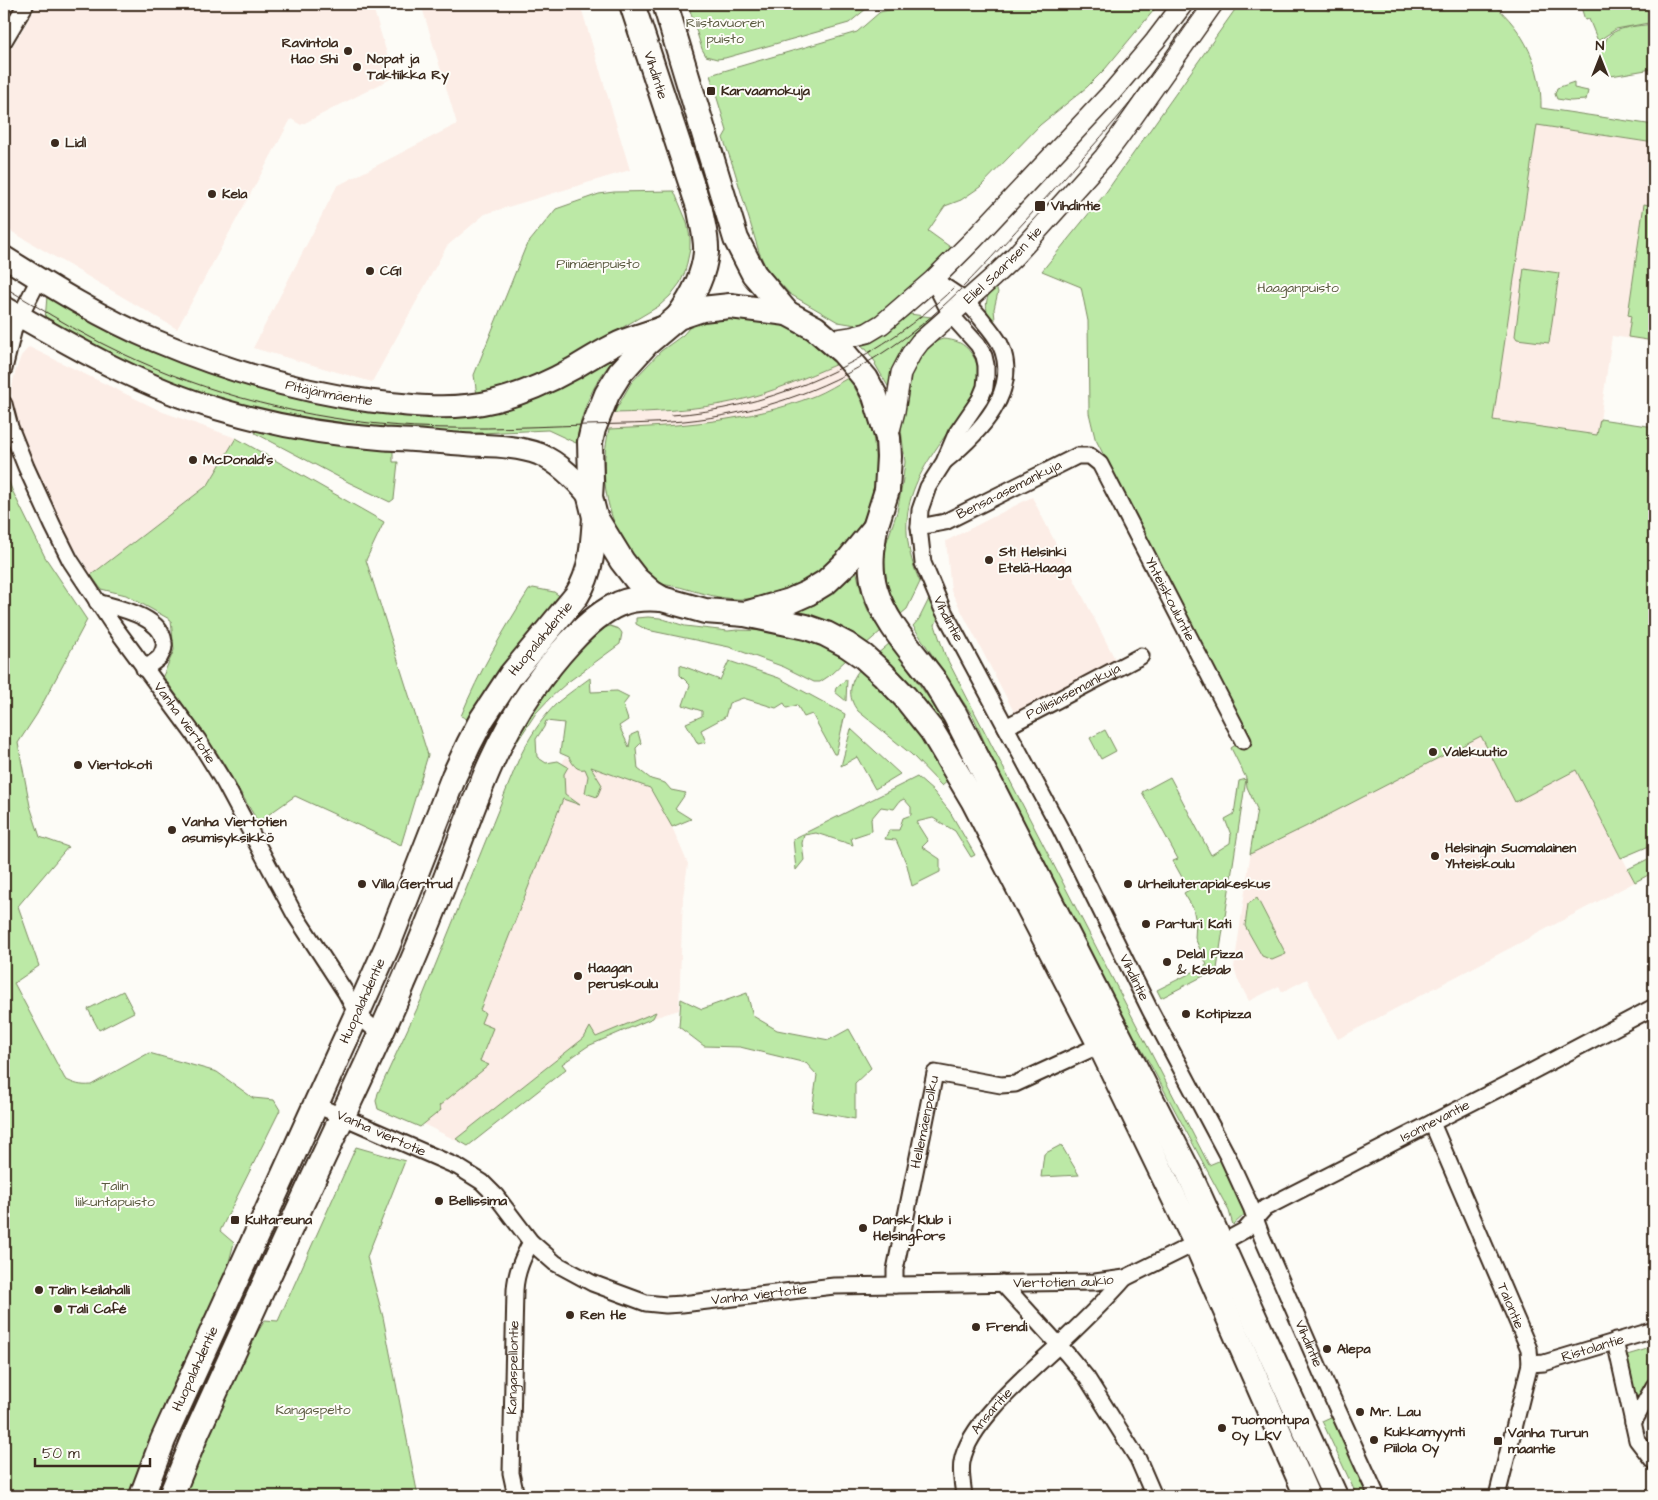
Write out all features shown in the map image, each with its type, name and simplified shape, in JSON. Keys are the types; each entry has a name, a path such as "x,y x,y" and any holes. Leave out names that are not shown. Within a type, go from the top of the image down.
{"main road":[{"name":"Vihdintie","path":"632,4 700,210 705,236 706,252 700,278 688,303 672,321"},
{"path":"665,4 736,239 754,274 787,313"},
{"name":"Pitäjänmäentie","path":"4,257 89,308 155,341 232,370 341,397 416,406 469,406 515,395 565,372 615,344 672,321"},
{"path":"672,321 702,309 715,307 746,307 787,313 815,328 831,340 866,379 875,396 888,438 888,482 875,528 871,551 875,588 882,608 895,629 934,681 955,715 1188,1171 1335,1496"},
{"path":"12,311 137,379 168,393 217,409 267,422 339,434 499,446 537,453 568,472 593,507 622,561 636,578 662,599 705,611 745,614 791,623 826,634 863,656 905,698 932,731 973,800 1100,1045 1196,1243 1307,1496"},
{"name":"Huopalahdentie","path":"142,1496 163,1440 358,1014 387,947 454,776 469,744 482,719 512,675 577,595 585,582 592,548 593,507 590,442 593,429 607,394 633,357 672,321"},
{"path":"745,614 790,601 826,582 847,562 875,528"},
{"name":"Huopalahdentie","path":"171,1496 197,1432 380,1034 438,900 485,774 505,732 532,690 587,626 618,604 648,598 662,599"}],"street":[{"path":"4,41 26,4"},
{"path":"831,340 851,338 867,333 882,324 933,280 1112,92 1183,4"},
{"name":"Eliel Saarisen tie","path":"888,438 895,411 898,387 905,363 920,342 1010,261 1104,157 1213,4"},
{"path":"4,369 12,311 39,279"},
{"name":"Vihdintie","path":"933,280 966,302 979,316 1000,344 1004,357 1004,381 998,403 967,443 944,462"},
{"name":"Vihdintie","path":"933,280 951,315 978,345 986,365 986,376 985,387 980,398 956,434 944,462 928,487 920,510 919,527 922,563 942,608 1060,828 1180,1069 1228,1156 1327,1386 1377,1496"},
{"name":"Vanha viertotie","path":"4,404 12,434 70,560 144,669 198,740 211,760 296,915 358,1014 380,1034"},
{"name":"Bensa-asemankuja","path":"919,527 945,522 1077,456 1090,456 1096,460"},
{"name":"Yhteiskouluntie","path":"1096,460 1100,464 1243,741"},
{"path":"97,602 123,609 157,626 164,637 165,647 158,658 144,669"},
{"name":"Poliisiasemankuja","path":"1006,727 1141,656"},
{"name":"Isonnevantie","path":"1221,1243 1245,1230 1265,1208 1654,1007"},
{"name":"Hellemäenpolku","path":"895,1285 896,1270 935,1072 1001,1085 1015,1084 1100,1045"},
{"name":"Vanha viertotie","path":"316,1105 458,1167 482,1182 503,1204 531,1242 554,1263 592,1283 632,1298 656,1304 682,1304 834,1286 1002,1283"},
{"name":"Talontie","path":"1432,1122 1529,1348 1530,1364 1496,1496"},
{"name":"Kangaspellontie","path":"516,1496 511,1473 515,1280 521,1261 531,1242"},
{"name":"Viertotien aukio","path":"1002,1283 1095,1282 1126,1278 1196,1243"},
{"name":"Viertotien aukio","path":"1059,1345 1126,1278"},
{"path":"1002,1283 1087,1378 1138,1459 1154,1496"},
{"name":"Ristolantie","path":"1530,1364 1544,1362 1654,1330"},
{"path":"1615,1341 1637,1440 1654,1462"},
{"name":"Ansaritie","path":"964,1496 962,1462 971,1437 980,1423 1059,1345"},
{"path":"1633,1423 1654,1386"}],"shaded area":[{"path":"38,4 372,4 394,77 301,125 291,119 177,329 4,227 4,61"},
{"path":"421,4 580,4 630,170 485,214 447,246 372,382 253,348 337,186 457,124"},
{"path":"1537,125 1654,143 1654,342 1612,336 1598,435 1493,420"},
{"path":"29,347 163,412 236,438 208,485 91,575 61,525 52,506 35,468 13,409 11,391 15,373 21,356"},
{"path":"837,364 848,378 814,396 780,407 742,417 702,423 609,429 614,413 659,412 699,408 737,401 774,390"},
{"path":"1032,497 1116,661 1015,714 951,591 946,541"},
{"name":"Helsingin Suomalainen Yhteiskoulu","path":"1521,669 1635,882 1338,1039 1307,979 1282,992 1279,986 1249,1001 1238,980 1234,967 1257,809"},
{"name":"Haagan peruskoulu","path":"565,757 650,788 672,827 688,864 683,897 679,1010 653,1018 588,1046 562,1064 566,1069 468,1146 417,1121"}],"green space":[{"name":"Riistavuoren puisto","path":"688,4 872,4 849,23 717,59 706,56 702,49"},
{"path":"914,4 1159,4 1105,69 1087,87 1040,125 980,187 961,200 945,206 928,231 953,249 912,289 873,320 856,325 838,322 790,294 766,268 759,252 723,138 727,131 710,75 857,32 880,12"},
{"name":"Haaganpuisto","path":"1239,4 1320,4 1329,11 1338,4 1493,4 1514,25 1529,50 1538,78 1541,108 1654,125 1654,143 1537,125 1493,420 1597,435 1600,419 1654,427 1654,844 1621,858 1576,770 1515,802 1481,736 1250,854 1257,809 1247,787 1246,778 1231,748 1248,737 1095,438 1089,413 1088,321 1081,287 1042,271 1104,195"},
{"path":"1582,4 1654,4 1654,22 1616,29 1598,41 1589,19 1585,20 1581,7"},
{"path":"1654,24 1654,65 1652,69 1611,76 1608,74 1598,48 1605,44 1607,38 1618,30"},
{"path":"1574,82 1574,88 1588,91 1586,100 1570,101 1557,99 1555,94 1557,88"},
{"name":"Piimäenpuisto","path":"674,191 687,222 690,249 685,272 680,283 670,296 659,306 559,368 522,383 477,395 474,375 526,246 556,209 599,194"},
{"path":"1644,204 1654,206 1654,341 1628,337 1631,316 1628,315"},
{"path":"1524,268 1559,273 1549,343 1517,339 1515,336"},
{"path":"994,284 998,292 994,309 995,320 991,322 986,303"},
{"path":"50,294 166,352 463,415 618,354 602,375 590,396 576,443 548,430 457,434 364,431 266,415 161,381 45,320 47,296"},
{"path":"721,314 768,320 788,327 814,343 837,364 800,380 736,401 706,407 614,413 631,383 661,351 683,335 696,320"},
{"path":"910,314 938,318 889,388 876,363 861,345 885,334"},
{"path":"943,339 952,340 966,347 975,359 978,378 969,403 938,446 915,486 909,507 907,529 910,554 920,582 907,609 901,614 890,593 884,562 887,541 897,512 905,462 900,421 909,370 931,343"},
{"path":"848,378 861,400 870,424 875,448 875,474 872,497 864,519 838,557 820,572 801,584 779,593 757,598 738,599 720,597 659,584 649,577 628,549 612,517 605,483 604,465 609,429 687,424 764,412 814,396"},
{"path":"257,429 386,448 386,451 393,451 393,462 398,462 394,499 390,502 350,483 255,433"},
{"path":"236,438 384,522 366,560 428,755 401,845 295,796 258,822 218,754 163,676 174,650 171,620 126,595 101,589 91,575 208,485"},
{"name":"Talin liikuntapuisto","path":"4,468 12,490 45,557 87,620 37,714 18,743 30,806 40,837 68,847 18,906 39,966 14,983 65,1079 68,1081 81,1085 91,1085 149,1053 217,1072 253,1098 274,1100 280,1110 220,1231 234,1243 226,1273 165,1402 132,1496 4,1496"},
{"path":"856,568 864,601 881,631 865,645 793,612"},
{"path":"533,588 554,592 561,597 469,720 461,716 492,652 529,590"},
{"path":"930,597 939,615 935,625 945,655 1209,1165 1221,1160 1244,1206 1245,1214 1233,1225 1229,1211 1149,1062 1112,1000 1022,829 974,718 913,626 919,619"},
{"path":"636,618 660,618 685,626 728,631 773,631 808,638 848,658 829,676 820,682 814,682 784,667 729,647 647,630 636,624"},
{"path":"610,626 619,629 622,633 620,644 568,682 550,698 536,713 517,742 513,741 529,713 571,656 598,630"},
{"path":"890,643 944,722 939,726 876,655"},
{"path":"729,661 779,678 845,714 836,754 834,754 812,714 804,717 797,705 787,708 784,703 776,708 743,698 729,703 725,717 701,730 706,742 698,744 686,723 702,716 702,711 683,705 690,685 680,675 680,665 720,680"},
{"path":"861,668 877,681 923,735 950,779 942,786 911,754 854,706 851,694 852,683"},
{"path":"590,678 591,692 617,691 629,697 623,705 628,720 619,726 629,747 631,735 638,732 641,743 636,748 638,769 651,779 665,783 671,790 686,793 675,809 691,819 672,827 650,788 591,767 602,785 597,797 585,793 588,776 585,769 577,768 569,757 560,753 564,723 546,721 536,739 537,757 546,763 558,761 568,767 564,774 565,794 580,805 563,799 480,1010 485,1013 481,1023 493,1028 480,1061 489,1065 439,1106 441,1110 420,1127 378,1109 376,1101 378,1093 422,998 518,761 535,730 546,715 558,702"},
{"path":"847,679 846,701 835,692 836,688"},
{"path":"851,729 900,774 875,789 857,757 841,766"},
{"path":"1105,730 1116,751 1101,759 1090,738"},
{"path":"917,777 934,792 950,812 975,855 971,857 955,831 933,818 916,822 928,841 922,847 940,859 940,872 912,886 907,865 896,840 885,839 889,830 899,830 903,818 911,815 911,807 904,799 894,809 881,807 871,819 872,831 851,838 853,845 816,833 804,835 802,843 804,860 796,870 793,839"},
{"path":"1170,777 1211,855 1230,843 1231,835 1225,819 1234,814 1239,781 1246,779 1217,969 1161,998 1157,990 1207,965 1195,938 1196,922 1193,908 1184,893 1189,890 1173,861 1178,859 1142,792"},
{"path":"1654,856 1654,872 1635,882 1628,869"},
{"path":"1257,898 1286,954 1272,960 1262,956 1245,926 1248,904"},
{"path":"123,991 134,1012 99,1030 88,1009"},
{"path":"747,993 753,1016 777,1030 829,1040 849,1029 871,1068 855,1083 855,1119 812,1111 817,1075 806,1063 740,1047 704,1046 679,1027 681,999 702,1009"},
{"path":"656,1012 653,1018 588,1046 562,1064 566,1069 468,1146 456,1139 584,1038 590,1027 596,1037"},
{"path":"1061,1145 1079,1175 1041,1177 1044,1154"},
{"name":"Kangaspelto","path":"356,1147 405,1161 367,1257 383,1317 418,1496 183,1496 195,1457 244,1355 265,1320 278,1321"},
{"path":"1654,1347 1654,1371 1639,1397 1635,1397 1627,1355"},
{"path":"1335,1415 1370,1496 1357,1496 1322,1421"}],"tram line":[{"path":"4,287 101,343 170,374 241,398 314,415 389,425 463,428 659,423 710,418 762,407 811,390 858,368 902,340 940,309 991,258 1131,102 1202,4"},
{"path":"672,415 740,405 806,384 869,353 898,334 953,288"}],"place":[{"name":"Ravintola Hao Shi","path":"348,51"},
{"name":"Nopat ja Taktiikka Ry","path":"357,67"},
{"name":"Karvaamokuja","path":"711,91"},
{"name":"Lidl","path":"55,143"},
{"name":"Kela","path":"212,194"},
{"name":"Vihdintie","path":"1040,206"},
{"name":"CGI","path":"370,271"},
{"name":"McDonald's","path":"193,460"},
{"name":"St1 Helsinki Etelä-Haaga","path":"989,560"},
{"name":"Valekuutio","path":"1433,752"},
{"name":"Viertokoti","path":"78,765"},
{"name":"Vanha Viertotien asumisyksikkö","path":"172,830"},
{"name":"Helsingin Suomalainen Yhteiskoulu","path":"1435,856"},
{"name":"Villa Gertrud","path":"362,884"},
{"name":"Urheiluterapiakeskus","path":"1128,884"},
{"name":"Parturi Kati","path":"1146,924"},
{"name":"Delal Pizza & Kebab","path":"1167,962"},
{"name":"Haagan peruskoulu","path":"578,976"},
{"name":"Kotipizza","path":"1186,1014"},
{"name":"Bellissima","path":"439,1201"},
{"name":"Kultareuna","path":"235,1220"},
{"name":"Dansk Klub i Helsingfors","path":"863,1228"},
{"name":"Talin keilahalli","path":"39,1290"},
{"name":"Tali Café","path":"58,1309"},
{"name":"Ren He","path":"570,1315"},
{"name":"Frendi","path":"976,1327"},
{"name":"Alepa","path":"1327,1349"},
{"name":"Mr. Lau","path":"1360,1412"},
{"name":"Tuomontupa Oy LKV","path":"1222,1428"},
{"name":"Kukkamyynti Piilola Oy","path":"1374,1440"},
{"name":"Vanha Turun maantie","path":"1498,1441"}]}
